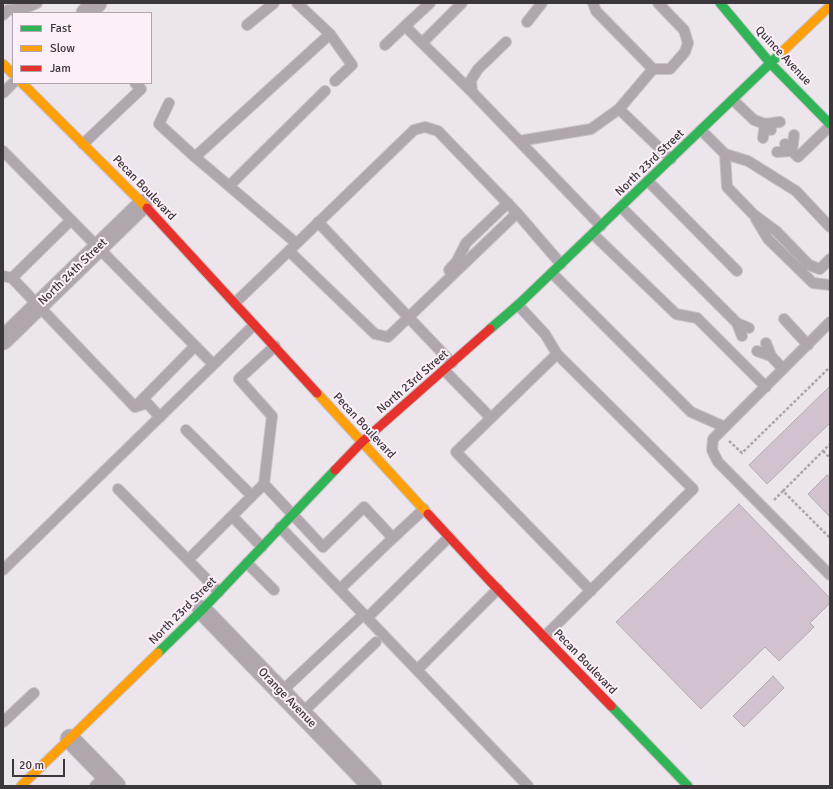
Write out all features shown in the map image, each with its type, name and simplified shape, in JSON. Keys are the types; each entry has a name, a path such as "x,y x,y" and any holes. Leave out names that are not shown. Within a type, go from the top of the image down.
{"main road":[{"name":"Quince Avenue","path":"720,3 771,64 830,125"},
{"name":"North 23rd Street","path":"21,786 202,610 362,442 518,305 830,6"},
{"path":"3,64 12,73"},
{"name":"Pecan Boulevard","path":"23,84 143,204 498,590 688,786"}],"street":[{"path":"87,12 97,3"},
{"name":"North 24th Street","path":"3,340 143,204"},
{"name":"Orange Avenue","path":"202,610 372,786"},
{"path":"70,740 106,783"}],"lane":[{"path":"3,15 8,10 38,3"},
{"path":"247,25 274,3"},
{"path":"297,3 330,34 352,65 335,81"},
{"path":"385,45 430,3"},
{"path":"422,43 462,3"},
{"path":"527,22 542,3"},
{"path":"593,3 596,11 653,68 670,68 685,52 688,43 684,30 658,3"},
{"path":"406,26 601,226"},
{"path":"195,157 330,34"},
{"path":"472,92 471,80 478,69 506,42"},
{"path":"519,141 591,129 619,109 653,68"},
{"path":"3,93 12,84"},
{"path":"83,144 141,89 136,84"},
{"path":"229,186 325,91"},
{"path":"733,100 754,120 768,127"},
{"path":"169,103 159,124 229,186 292,247 375,334 388,337 517,213"},
{"path":"619,109 671,159"},
{"path":"763,138 768,127 780,122"},
{"path":"789,148 798,157 830,125"},
{"path":"235,303 414,130 425,127 438,131 508,203 561,264"},
{"path":"701,130 725,154 748,161 796,191 830,227"},
{"path":"789,148 794,135"},
{"path":"777,152 789,148"},
{"path":"3,151 213,364"},
{"path":"725,154 727,186 753,214 776,231 809,265 820,269 830,259"},
{"path":"648,181 736,271"},
{"path":"410,317 417,300 457,261 466,243 508,203"},
{"path":"621,207 737,323 749,328"},
{"path":"753,214 768,239 813,283 828,283"},
{"path":"71,220 7,277 38,306 135,407"},
{"path":"318,222 410,317 491,418"},
{"path":"593,234 676,314 697,318 766,386"},
{"path":"552,273 691,412 722,430"},
{"path":"518,305 545,334 557,354 693,489 544,637"},
{"path":"784,319 808,345"},
{"path":"830,322 713,439 712,450 718,462 830,575"},
{"path":"737,323 742,336"},
{"path":"3,570 254,325"},
{"path":"766,343 770,356"},
{"path":"135,407 195,346"},
{"path":"188,560 264,484 272,416 239,379 275,346"},
{"path":"757,351 770,356 783,369"},
{"path":"557,354 456,452 591,591"},
{"path":"135,407 148,404 160,417"},
{"path":"186,430 252,496"},
{"path":"264,484 323,546"},
{"path":"118,489 219,592"},
{"path":"311,559 364,507 393,538"},
{"path":"340,589 424,510"},
{"path":"232,516 262,547"},
{"path":"280,527 528,786"},
{"path":"281,692 449,537"},
{"path":"247,563 274,590"},
{"path":"417,670 498,590"},
{"path":"302,713 376,642"},
{"path":"3,722 34,693"}],"path":[{"path":"722,430 742,452 830,367"},
{"path":"765,509 830,444"},
{"path":"823,451 830,458"},
{"path":"783,490 830,538"}],"building":[{"path":"830,386 830,423 767,484 749,465"},
{"path":"827,475 830,477 830,517 808,494"},
{"path":"739,504 830,598 830,603 810,623 814,627 779,661 765,647 701,709 616,622"},
{"path":"773,676 784,688 744,727 733,716"}],"traffic: fast":[{"path":"720,3 771,64 830,124"},
{"path":"490,329 519,304 783,51"},
{"path":"158,653 202,610 335,470"},
{"path":"611,706 688,786"}],"traffic: slow":[{"path":"783,51 830,6"},
{"path":"3,64 12,73"},
{"path":"23,84 147,208"},
{"path":"317,393 428,514"},
{"path":"21,786 158,653"}],"traffic: jam":[{"path":"147,208 317,393"},
{"path":"335,470 362,442 490,329"},
{"path":"428,514 488,579 611,706"}]}
